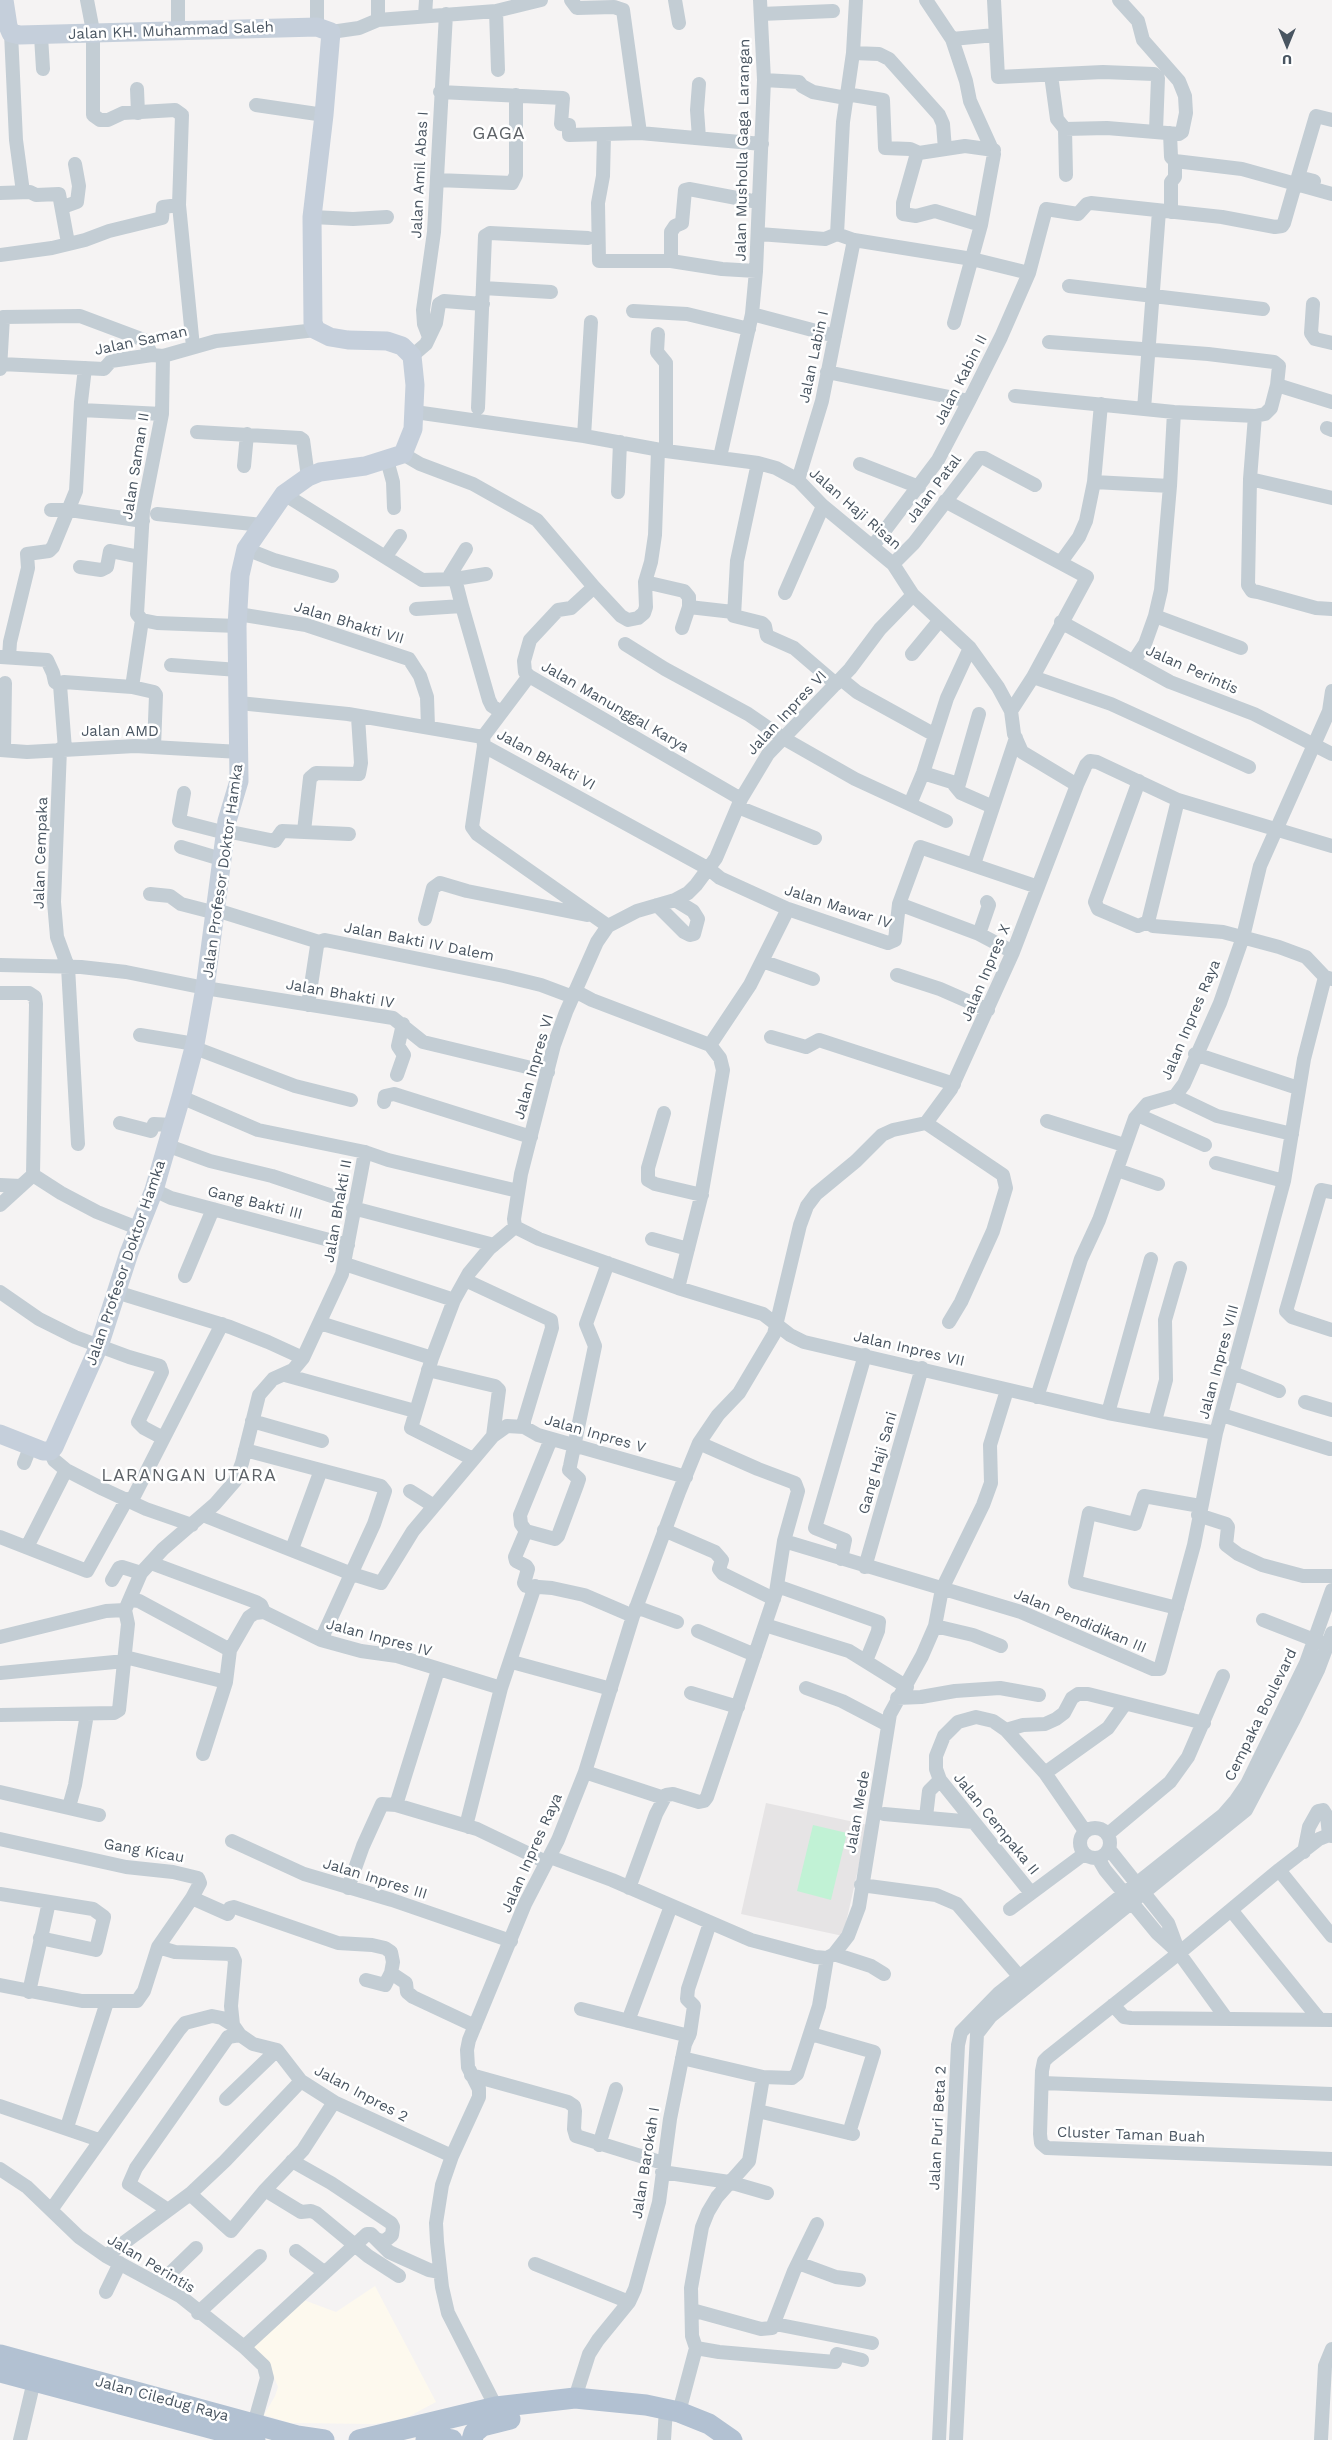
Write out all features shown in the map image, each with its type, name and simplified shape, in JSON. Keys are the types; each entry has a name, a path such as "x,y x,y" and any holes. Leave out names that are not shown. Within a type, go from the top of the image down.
{"main road":[{"name":"Jalan Ciledug Raya","path":"0,2355 37,2374"},
{"name":"Jalan Ciledug Raya","path":"0,2372 37,2374 172,2410 249,2435 297,2436 324,2440"},
{"path":"359,2440 496,2407 576,2398 629,2403 673,2410 701,2420 732,2440"},
{"path":"472,2440 476,2430 489,2423 629,2403"},
{"path":"701,2420 722,2440"},
{"path":"426,2440 443,2438 452,2440"}],"street":[{"path":"4,0 11,33 16,140 23,192"},
{"path":"86,0 92,31 91,111 96,118 108,120 123,113 176,110 182,115 180,205 193,347"},
{"path":"178,0 178,32"},
{"path":"317,0 324,29 324,115 312,216 312,315 316,330 330,337 348,340 387,341 402,346 412,356 415,369 415,412 411,438 395,457 393,482 394,508"},
{"path":"378,0 378,20"},
{"path":"425,15 426,0"},
{"path":"324,29 359,28 378,20 446,14 541,0"},
{"path":"571,0 578,8 614,7 623,10 640,134"},
{"path":"676,0 679,23"},
{"name":"Jalan Musholla Gaga Larangan","path":"756,271 764,80 760,0"},
{"path":"836,234 846,96 853,53 856,0"},
{"path":"926,0 952,39 966,81 970,101 994,150 981,225 954,323"},
{"path":"994,0 995,35 1000,78 1112,72 1154,74 1158,78 1156,131"},
{"path":"1065,129 1107,128 1179,134 1184,130 1185,96 1179,81 1143,40 1138,21 1120,0"},
{"path":"488,8 498,70"},
{"path":"761,14 832,11"},
{"name":"Jalan Amil Abas I","path":"428,337 424,324 423,310 434,232 440,92 446,14"},
{"name":"Jalan KH. Muhammad Saleh","path":"11,33 41,36 92,31 178,32 324,29"},
{"path":"952,39 995,35"},
{"path":"41,36 43,69"},
{"path":"853,53 879,54 889,59 939,115 944,124 945,149"},
{"path":"1052,75 1058,119 1065,129 1066,175"},
{"path":"764,80 799,82 812,92 876,97 883,100 885,148 910,149 919,153 965,146 994,150"},
{"path":"699,84 697,110 699,138"},
{"path":"137,89 138,113"},
{"path":"440,92 563,98 561,124 569,125 570,135 640,134 762,144"},
{"path":"437,180 512,183 516,175 516,95"},
{"path":"256,105 324,115"},
{"path":"1332,120 1316,116 1298,177 1332,186"},
{"path":"1170,133 1171,157 1175,161 1242,169 1332,194"},
{"path":"604,135 603,176 598,203 599,261 671,261 722,269 756,271 752,314 720,458"},
{"path":"919,153 916,157 903,203 903,214 916,216 935,210 981,225"},
{"path":"1144,408 1152,296 1165,212 1171,182 1175,177 1175,161"},
{"path":"63,207 77,202 79,186 75,164"},
{"path":"1165,212 1282,226 1295,185"},
{"path":"671,261 671,232 675,226 682,223 685,190 689,189 758,202"},
{"path":"0,193 59,194 63,207 68,243"},
{"name":"Jalan Kabin II","path":"873,546 938,460 970,401 1002,337 1029,273 1044,212 1049,209 1078,214 1087,204 1091,203 1165,212"},
{"path":"0,254 68,243 162,218 163,207 180,205"},
{"path":"312,216 353,219 387,217"},
{"path":"478,408 485,236 490,233 588,238"},
{"path":"759,234 825,238 836,234 854,240 972,259 1029,273"},
{"name":"Jalan Labin I","path":"798,480 816,422 854,240"},
{"path":"1069,286 1263,309"},
{"path":"483,288 552,292"},
{"path":"412,356 426,344 436,323 439,304 444,302 482,304"},
{"path":"1313,304 1311,333 1314,339 1332,343"},
{"path":"633,311 687,314 749,329"},
{"path":"752,314 835,336"},
{"path":"0,366 3,317 80,316 144,340 158,355"},
{"path":"584,436 591,322"},
{"name":"Jalan Saman","path":"0,366 104,369 111,361 158,355 239,337 293,334 316,330"},
{"path":"395,457 420,464 473,484 538,520 594,587 622,616 628,620 638,618 644,613 646,607 645,582 651,562 655,535 662,450 666,363 657,352 658,334"},
{"path":"1015,396 1174,412 1254,416 1265,414 1270,408 1276,385 1278,366 1274,362 1242,357 1049,342"},
{"name":"Jalan Saman II","path":"132,687 139,615 140,557 147,483 162,414 158,355"},
{"path":"85,368 80,410 78,482 70,510 53,547 49,551 27,554 28,568 10,642 4,657 47,660 53,673 54,682 60,685 64,682 150,689 156,695 154,746"},
{"path":"827,372 970,401"},
{"path":"1276,385 1332,402"},
{"path":"1061,562 1079,537 1086,521 1094,482 1101,404"},
{"path":"80,410 162,414"},
{"name":"Jalan Haji Risan","path":"415,412 758,463 776,468 798,480 823,506 893,564 913,595 970,648 998,687 1011,711 1016,738 1022,752 1077,785"},
{"path":"1133,662 1145,644 1155,616 1163,576 1174,412"},
{"path":"1254,416 1250,479 1248,584 1252,591 1316,608 1332,609"},
{"path":"197,432 300,438 303,440 308,477"},
{"path":"244,466 248,434"},
{"path":"618,492 620,442"},
{"name":"Jalan Profesor Doktor Hamka","path":"50,1452 54,1447 99,1346 116,1292 154,1190 195,1046 206,988 221,859 239,781 237,620 240,575 246,549 284,494 308,477 320,472 365,466 395,457"},
{"name":"Jalan Patal","path":"893,564 914,543 979,458 984,458 1035,485"},
{"path":"758,463 737,561 733,612 736,618 762,623 765,626 767,636 794,648 838,681 935,735"},
{"path":"860,464 919,487"},
{"path":"1250,479 1332,498"},
{"path":"1094,482 1170,486"},
{"path":"284,494 422,580 455,579 486,574"},
{"path":"945,501 1087,577 1033,677 1011,711"},
{"path":"785,593 823,506"},
{"path":"51,510 70,510 143,521"},
{"path":"157,514 262,525"},
{"path":"386,556 400,536"},
{"path":"246,549 274,560 332,576"},
{"path":"466,549 450,574 455,579 489,700 492,706 501,712"},
{"path":"80,567 101,570 107,567 110,551 140,557"},
{"path":"645,582 684,591 689,597 689,607 682,628"},
{"name":"Jalan Manunggal Karya","path":"594,587 571,608 558,610 530,640 524,661 525,672 528,676 739,803 815,838"},
{"name":"Jalan Inpres VI","path":"515,1227 514,1219 518,1191 554,1045 589,957 608,926 637,910 675,900 688,893 709,869 725,838 739,803 760,766 783,738 838,681 880,629 913,595"},
{"path":"416,609 462,606"},
{"path":"689,607 733,612"},
{"name":"Jalan Bhakti VII","path":"139,615 157,623 237,620 306,625 409,659 420,676 426,697 428,727"},
{"path":"1155,616 1241,648"},
{"path":"912,654 940,620"},
{"name":"Jalan Perintis","path":"1061,622 1170,682 1254,714 1332,754"},
{"path":"625,644 665,669 748,714 783,738 854,780 946,821"},
{"path":"910,804 923,773 948,698 970,648"},
{"path":"171,665 238,670"},
{"path":"528,676 501,712 483,741 472,827 477,834 608,926"},
{"path":"1033,677 1111,704 1249,767"},
{"path":"2,750 5,683"},
{"name":"Jalan Cempaka","path":"60,685 63,749 54,902 57,937 68,967 78,1144"},
{"name":"Jalan Inpres Raya","path":"1037,1397 1081,1259 1097,1226 1124,1145 1138,1115 1147,1104 1175,1096 1184,1084 1195,1054 1220,1003 1243,938 1260,866 1328,710 1332,692"},
{"name":"Jalan Bhakti VI","path":"239,702 358,716 428,727 483,741 709,869"},
{"path":"958,788 979,714"},
{"path":"304,831 310,778 316,773 359,774 361,763 358,716"},
{"path":"974,864 1016,738"},
{"name":"Jalan AMD","path":"2,750 26,752 154,746 240,752"},
{"name":"Jalan Inpres X","path":"926,1124 954,1084 988,1010 1013,952 1077,785 1086,765 1090,761 1097,762 1178,800 1332,846"},
{"path":"923,773 952,782 961,793 993,807"},
{"path":"1139,781 1095,902 1098,909 1138,926 1148,922"},
{"path":"184,793 179,821 275,841 282,831 349,834"},
{"path":"1148,922 1178,800"},
{"path":"181,847 221,859"},
{"path":"899,904 920,847 1038,887"},
{"name":"Jalan Mawar IV","path":"709,869 720,878 788,909 888,943 894,940 896,934 899,904 979,934 1013,952"},
{"path":"425,920 433,888 440,883 467,891 593,916"},
{"name":"Jalan Bakti IV Dalem","path":"150,894 170,896 181,904 216,911 319,942 325,940 541,985 592,1000 710,1045"},
{"path":"657,905 684,932 690,935 694,934 698,919 693,910 675,900"},
{"path":"979,934 989,905 987,902"},
{"path":"678,1288 702,1195 723,1070 720,1058 710,1045 742,999 788,909"},
{"path":"1148,922 1153,926 1223,932 1243,938 1306,958 1329,978"},
{"path":"308,1005 319,942"},
{"path":"762,961 813,979"},
{"path":"0,965 68,967 126,972 206,988"},
{"path":"897,975 961,997 988,1010"},
{"name":"Jalan Inpres VIII","path":"1037,1397 1108,1413 1216,1433 1284,1181 1298,1088 1329,978"},
{"name":"Jalan Bhakti IV","path":"206,988 393,1018 403,1024 423,1042 548,1072"},
{"path":"0,993 28,993 35,997 34,1176"},
{"path":"397,1075 404,1055 398,1046 403,1024"},
{"path":"140,1035 195,1046 295,1086 351,1100"},
{"path":"771,1037 806,1046 819,1040 954,1084"},
{"path":"1195,1054 1298,1088"},
{"path":"384,1102 385,1096 394,1094 531,1137"},
{"path":"1175,1096 1217,1116 1292,1134"},
{"path":"182,1097 258,1130 365,1152 388,1160 518,1191"},
{"path":"664,1114 648,1168 648,1180 655,1184 702,1195"},
{"path":"1138,1115 1205,1145"},
{"path":"1047,1121 1124,1145"},
{"path":"120,1123 151,1131 154,1124 172,1125"},
{"path":"473,1460 411,1428 430,1364 454,1300 464,1280 494,1245 515,1227 678,1288 763,1314 778,1324 800,1225 816,1194 856,1161 882,1135 893,1130 926,1124 1003,1175 1006,1188 993,1231 962,1302 950,1322"},
{"path":"166,1145 210,1161 272,1176 332,1196"},
{"name":"Jalan Bhakti II","path":"128,1605 141,1573 204,1515 235,1481 259,1395 273,1379 293,1370 303,1358 345,1264 353,1208 365,1152"},
{"path":"1216,1163 1284,1181"},
{"path":"1117,1170 1158,1184"},
{"path":"0,1206 20,1186 34,1176"},
{"path":"34,1176 97,1212 140,1229"},
{"path":"0,1185 20,1186"},
{"name":"Gang Bakti III","path":"154,1190 171,1198 348,1244"},
{"path":"1332,1192 1321,1190 1286,1311 1292,1317 1332,1330"},
{"path":"353,1208 494,1245"},
{"path":"185,1276 213,1209"},
{"path":"652,1239 688,1249"},
{"path":"1108,1413 1151,1259"},
{"path":"551,1439 520,1515 521,1524 526,1531 555,1539 558,1536 579,1479 570,1470 596,1346 595,1340 586,1324 608,1263"},
{"path":"345,1264 454,1300"},
{"path":"1155,1422 1166,1380 1165,1320 1180,1268"},
{"name":"Jalan Inpres V","path":"464,1280 551,1320 552,1328 524,1421 524,1428 551,1439 686,1477"},
{"path":"0,1292 39,1319 74,1337 162,1368 138,1422 144,1428 164,1438"},
{"path":"116,1292 222,1324 303,1358"},
{"path":"320,1323 495,1386 499,1390 492,1436"},
{"path":"0,1537 87,1571 164,1438 222,1324"},
{"name":"Jalan Inpres Raya","path":"496,2407 448,2313 440,2272 436,2223 442,2185 452,2156 479,2097 479,2089 470,2075 466,2050 474,2026 525,1904 548,1859 585,1772 635,1612 664,1530 699,1443 718,1415 739,1393 755,1368 778,1324"},
{"name":"Jalan Inpres VII","path":"778,1324 790,1335 804,1342 922,1368 1037,1397"},
{"path":"841,1559 845,1540 814,1528 865,1355"},
{"name":"Gang Haji Sani","path":"865,1567 922,1368"},
{"path":"1233,1373 1279,1391"},
{"path":"285,1375 415,1411"},
{"name":"Jalan Mede","path":"830,1956 848,1936 855,1922 890,1714 897,1698 907,1687 934,1626 942,1589 983,1505 991,1483 990,1445 1007,1390"},
{"path":"1305,1402 1332,1410"},
{"path":"1222,1414 1330,1449"},
{"path":"252,1421 322,1441"},
{"path":"204,1515 352,1574 381,1583 413,1531 492,1436 507,1426 524,1428"},
{"name":"Jalan Pendidikan III","path":"784,1541 865,1567 1021,1612 1153,1669 1160,1669 1194,1544 1199,1510 1216,1433"},
{"path":"0,1434 27,1454 50,1452 54,1460 66,1470 129,1500 192,1525"},
{"path":"629,1888 664,1798 670,1794 704,1802 776,1593 784,1541 798,1491 795,1483 699,1443"},
{"path":"245,1450 381,1486 385,1491 352,1574 321,1640"},
{"path":"27,1547 66,1470"},
{"path":"292,1549 321,1470"},
{"path":"410,1491 434,1506"},
{"path":"1177,1608 1075,1582 1089,1513 1135,1524 1144,1496 1199,1510 1226,1524 1228,1527 1226,1545 1238,1554 1262,1565 1303,1576 1332,1576"},
{"path":"664,1530 715,1552 722,1560 719,1569 723,1574 776,1593 879,1622 878,1632 866,1661"},
{"path":"526,1531 516,1561 528,1569 524,1583 526,1586 584,1595 635,1612 677,1622"},
{"name":"Jalan Inpres IV","path":"151,1563 256,1602 261,1605 264,1612 321,1640 361,1651 397,1656 501,1688"},
{"path":"112,1580 118,1568 122,1566 141,1573"},
{"path":"469,1827 467,1822 501,1688 512,1662 535,1586"},
{"name":"Cempaka Boulevard","path":"1140,1889 1223,1815 1247,1784 1325,1640 1332,1590"},
{"path":"0,1637 139,1602 230,1650"},
{"path":"0,1715 114,1713 118,1710 125,1659 128,1605"},
{"path":"203,1754 226,1682 230,1650 249,1617 255,1613 264,1612"},
{"path":"1140,1889 1246,1810 1294,1718 1327,1662 1325,1640 1262,1620"},
{"path":"765,1625 844,1650 866,1661 907,1687"},
{"path":"934,1626 973,1636 1001,1646"},
{"path":"698,1631 755,1655"},
{"path":"0,1673 125,1659 226,1682"},
{"path":"512,1662 611,1689"},
{"path":"396,1805 438,1670"},
{"path":"1108,1834 1170,1782 1188,1757 1204,1723 1222,1676"},
{"path":"806,1688 842,1700 888,1725"},
{"path":"897,1698 1000,1688 1040,1695"},
{"path":"691,1693 738,1707"},
{"path":"1006,1730 1023,1725 1045,1724 1056,1719 1064,1713 1072,1698 1078,1694 1088,1694 1204,1723"},
{"path":"1045,1773 1108,1728 1125,1704"},
{"path":"68,1807 87,1714"},
{"name":"Jalan Cempaka II","path":"1032,1892 940,1780 936,1769 936,1756 944,1736 958,1722 976,1717 993,1721 1006,1730 1045,1773 1085,1831"},
{"path":"585,1772 664,1798"},
{"path":"926,1817 929,1791 940,1780"},
{"path":"0,1792 99,1815"},
{"path":"348,1888 379,1809 382,1804 396,1805 469,1827 548,1859 629,1888 751,1940 815,1958 830,1956 871,1966 884,1974"},
{"path":"1304,1852 1308,1827 1318,1811 1323,1810 1330,1836 1319,1839 1304,1852 1279,1870 1179,1953 1048,2056 1042,2071 1042,2083 1332,2094"},
{"path":"884,1814 974,1822"},
{"path":"1091,1856 1104,1855 1109,1849 1111,1841 1108,1834 1101,1828 1093,1827 1085,1831 1080,1838 1080,1846 1091,1856 1157,1933 1179,1953 1226,2018"},
{"name":"Gang Kicau","path":"0,1839 126,1867 173,1872 198,1878 200,1883 192,1898 158,1947 144,1991 137,2001 132,2003 107,2002"},
{"name":"Jalan Inpres III","path":"232,1841 281,1865 348,1888 392,1900 511,1941"},
{"path":"1109,1849 1168,1924 1179,1953"},
{"name":"Jalan Cempaka II","path":"1010,1909 1032,1892 1091,1856"},
{"path":"1279,1870 1332,1936"},
{"path":"861,1885 936,1895 957,1904 1024,1982"},
{"name":"Jalan Puri Beta 2","path":"940,2440 958,2045 962,2032 970,2021 1024,1982 1140,1889"},
{"path":"0,1894 93,1909 104,1917 96,1950 40,1938"},
{"path":"192,1898 228,1914 230,1908 234,1906 338,1943 385,1948 391,1952 393,1962 391,1973 385,1985 366,1980"},
{"path":"29,1992 49,1902"},
{"path":"628,2021 671,1906"},
{"path":"1231,1910 1326,2020"},
{"name":"Jalan Barokah I","path":"576,2398 590,2354 598,2340 629,2302 636,2289 659,2202 662,2167 682,2058 689,2036 694,2006 687,1999 688,1989 710,1923"},
{"path":"158,1947 175,1952 232,1954 235,1961 232,2006 237,2030"},
{"path":"682,2058 763,2077 792,2078 797,2074 811,2034 830,1956"},
{"path":"391,1973 406,1983 407,1992 413,1997 474,2026"},
{"name":"Jalan Puri Beta 2","path":"956,2440 975,2047 977,2034 983,2026 1024,1982"},
{"path":"0,1985 82,2001 107,2002 67,2127"},
{"path":"1113,2005 1124,2017 1131,2018 1326,2020"},
{"path":"582,2009 689,2036"},
{"path":"51,2210 99,2140 185,2023 212,2016 222,2018 253,2044 277,2050"},
{"path":"168,2210 129,2184 136,2168 228,2037 237,2030"},
{"path":"758,2112 851,2134 874,2052 811,2034"},
{"path":"958,2045 975,2047"},
{"path":"226,2099 277,2050"},
{"name":"Jalan Inpres 2","path":"277,2050 301,2081 334,2102 452,2156"},
{"path":"470,2075 568,2102 574,2106 576,2111 574,2130 576,2136 662,2167 729,2182 767,2193"},
{"path":"664,2440 696,2348 692,2336 691,2288 702,2227 708,2212 729,2182 749,2161 763,2077"},
{"path":"106,2256 190,2194 225,2161 301,2081"},
{"name":"Cluster Taman Buah","path":"1042,2083 1040,2139 1041,2143 1047,2148 1332,2158"},
{"path":"599,2145 616,2089"},
{"path":"190,2194 231,2231 265,2190 303,2150 334,2102"},
{"path":"0,2106 67,2127 99,2140"},
{"path":"292,2161 331,2183 391,2223 392,2235 386,2240 378,2241"},
{"name":"Jalan Perintis","path":"0,2169 27,2187 78,2237 106,2256 180,2296 198,2313 208,2318 244,2347 264,2366 267,2378 249,2435"},
{"path":"265,2190 301,2212 314,2212 355,2243 368,2256 399,2276"},
{"path":"692,2310 768,2330 775,2324 798,2263 816,2224"},
{"path":"244,2347 367,2234 378,2241 389,2252 429,2270 440,2272"},
{"path":"159,2284 196,2248"},
{"path":"296,2251 324,2272"},
{"path":"198,2313 260,2256"},
{"path":"106,2292 120,2263"},
{"path":"798,2263 836,2277 859,2280"},
{"path":"535,2264 629,2302"},
{"path":"775,2324 872,2343"},
{"path":"696,2348 719,2352 835,2362 837,2354 862,2360"},
{"path":"1321,2440 1327,2422 1324,2366 1332,2349"},
{"path":"943,2353 960,2353"},
{"path":"20,2440 37,2374"}],"shaded area":[{"path":"766,1803 868,1825 843,1936 741,1914"},
{"path":"375,2286 436,2402 406,2418 375,2424 291,2423 264,2415 278,2387 270,2367 247,2345 301,2299 336,2312"}],"green space":[{"path":"813,1825 847,1833 831,1900 797,1891"}],"district":[{"name":"GAGA","path":"499,134"},
{"name":"LARANGAN UTARA","path":"189,1476"}]}
